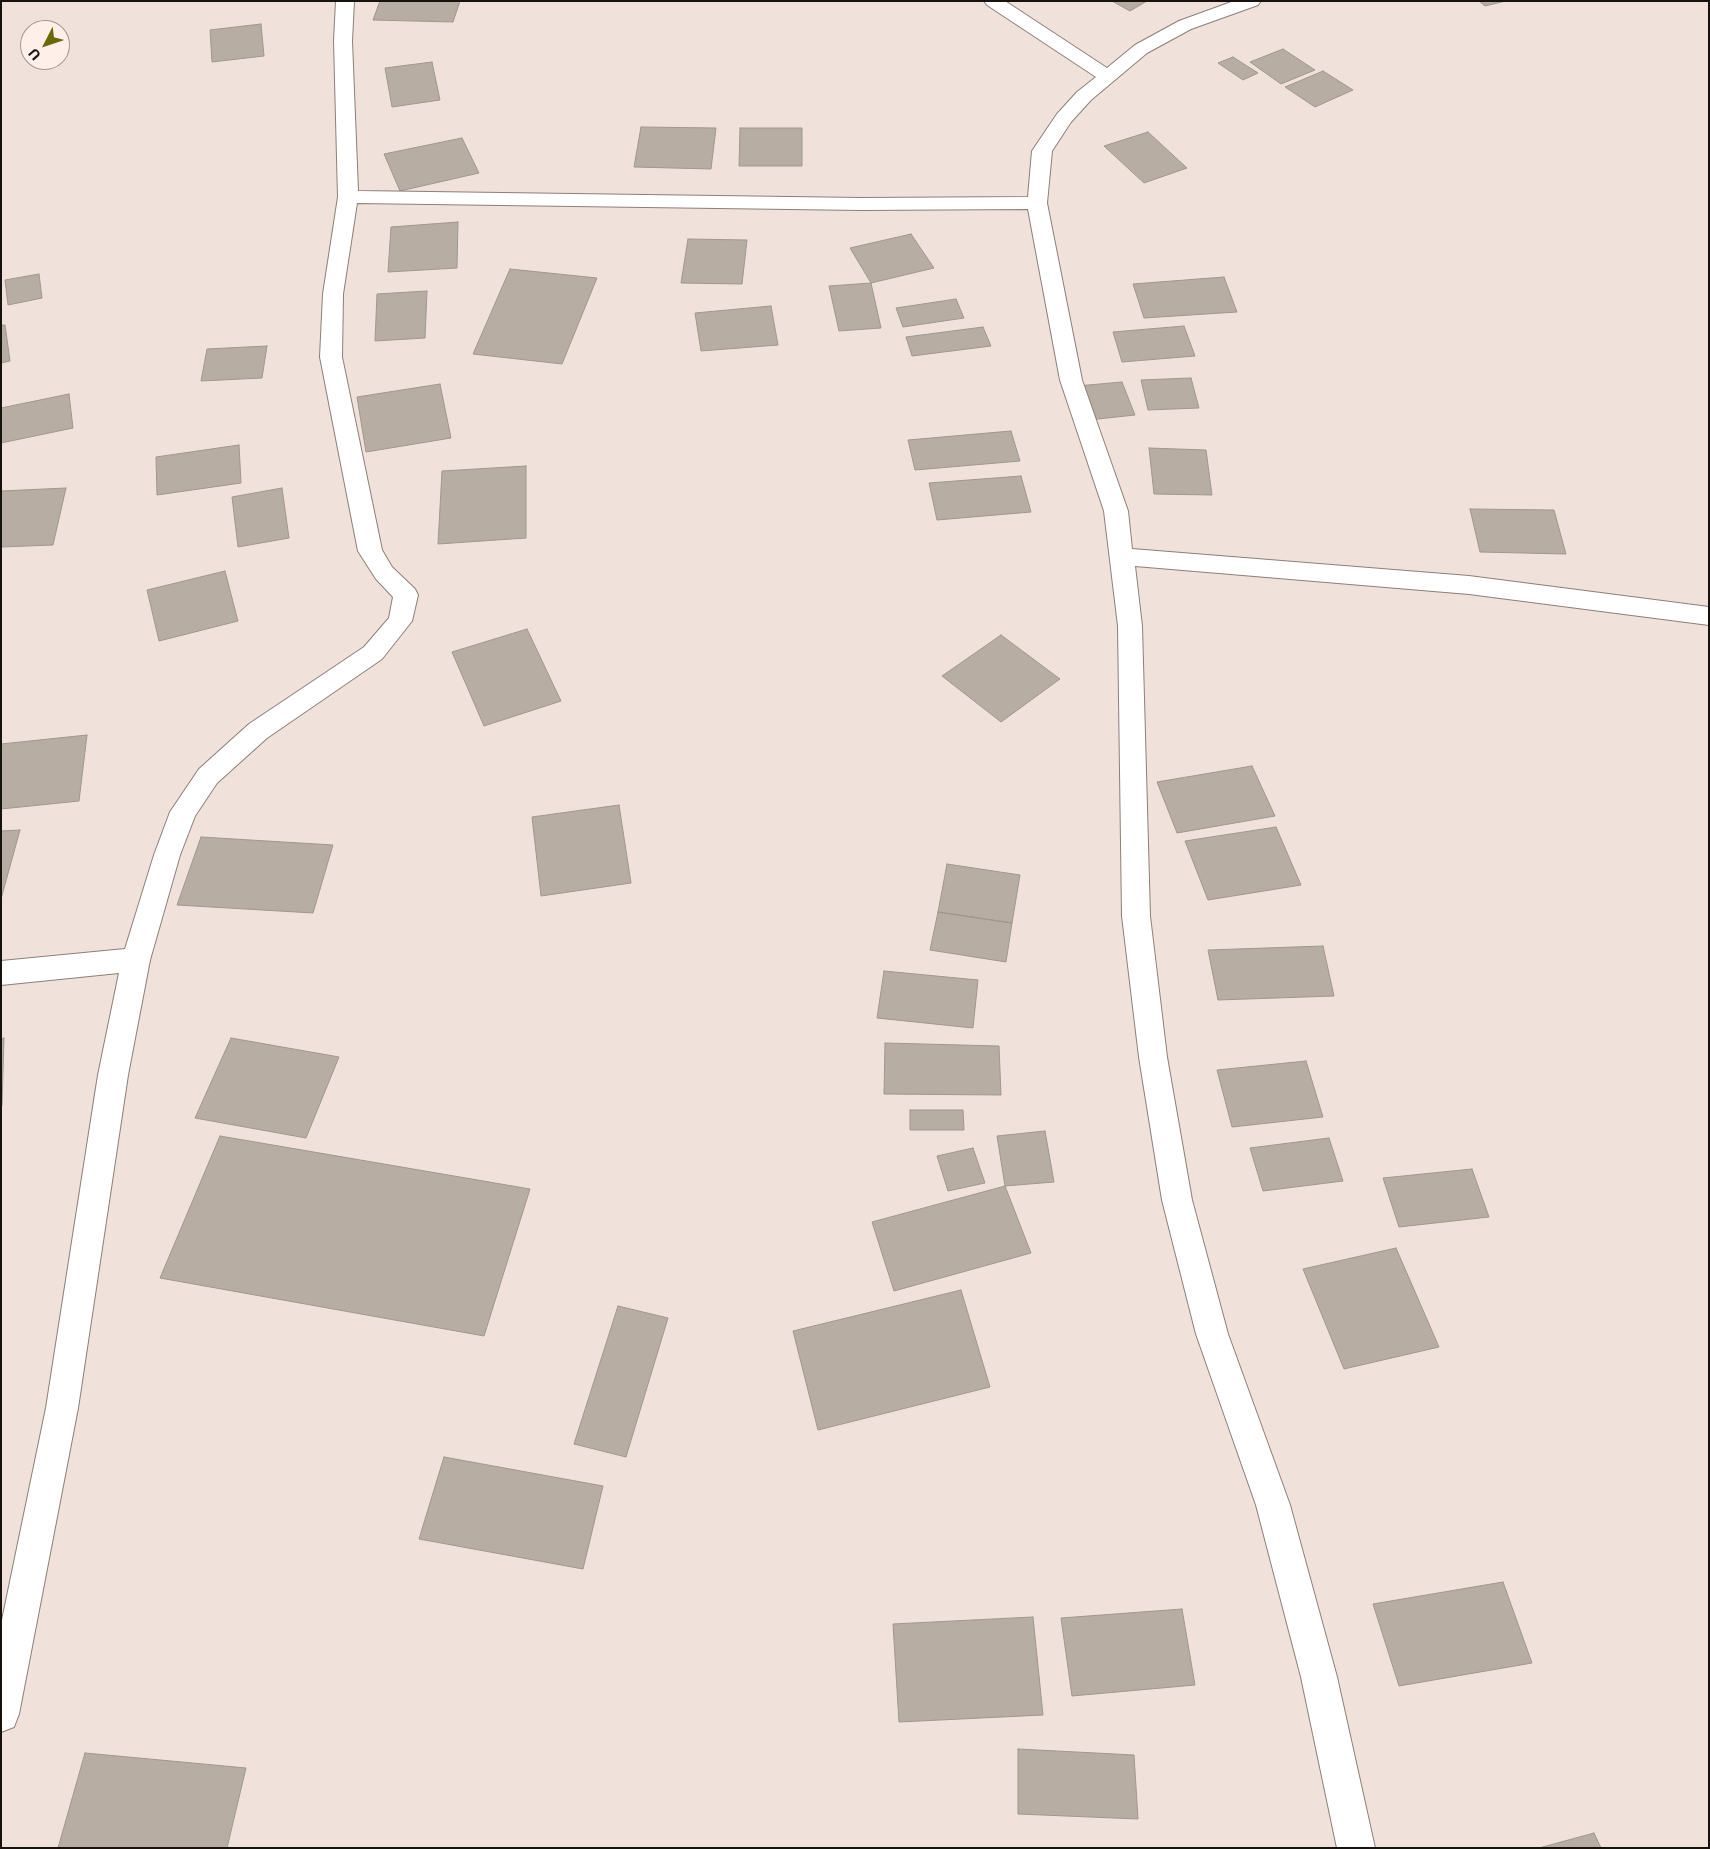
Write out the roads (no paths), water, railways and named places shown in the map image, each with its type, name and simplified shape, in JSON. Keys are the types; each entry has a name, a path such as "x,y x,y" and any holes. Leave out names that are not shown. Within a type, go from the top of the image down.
{"street":[{"path":"1,1714 62,1408 113,1075 136,960 167,856 183,812 208,776 258,731 373,653 400,621 406,595 384,573 370,551 331,357 334,294 348,197 342,41 345,1"},
{"path":"993,1 1107,76"},
{"path":"1252,1 1186,25 1141,49 1107,76 1064,118 1042,151 1037,203 1071,380 1116,512 1130,626 1136,916 1153,1058 1177,1200 1212,1334 1272,1506 1318,1676 1356,1848"},
{"path":"348,197 881,204 1037,203"},
{"path":"1120,556 1469,585 1709,616"},
{"path":"1,972 136,960"}]}
